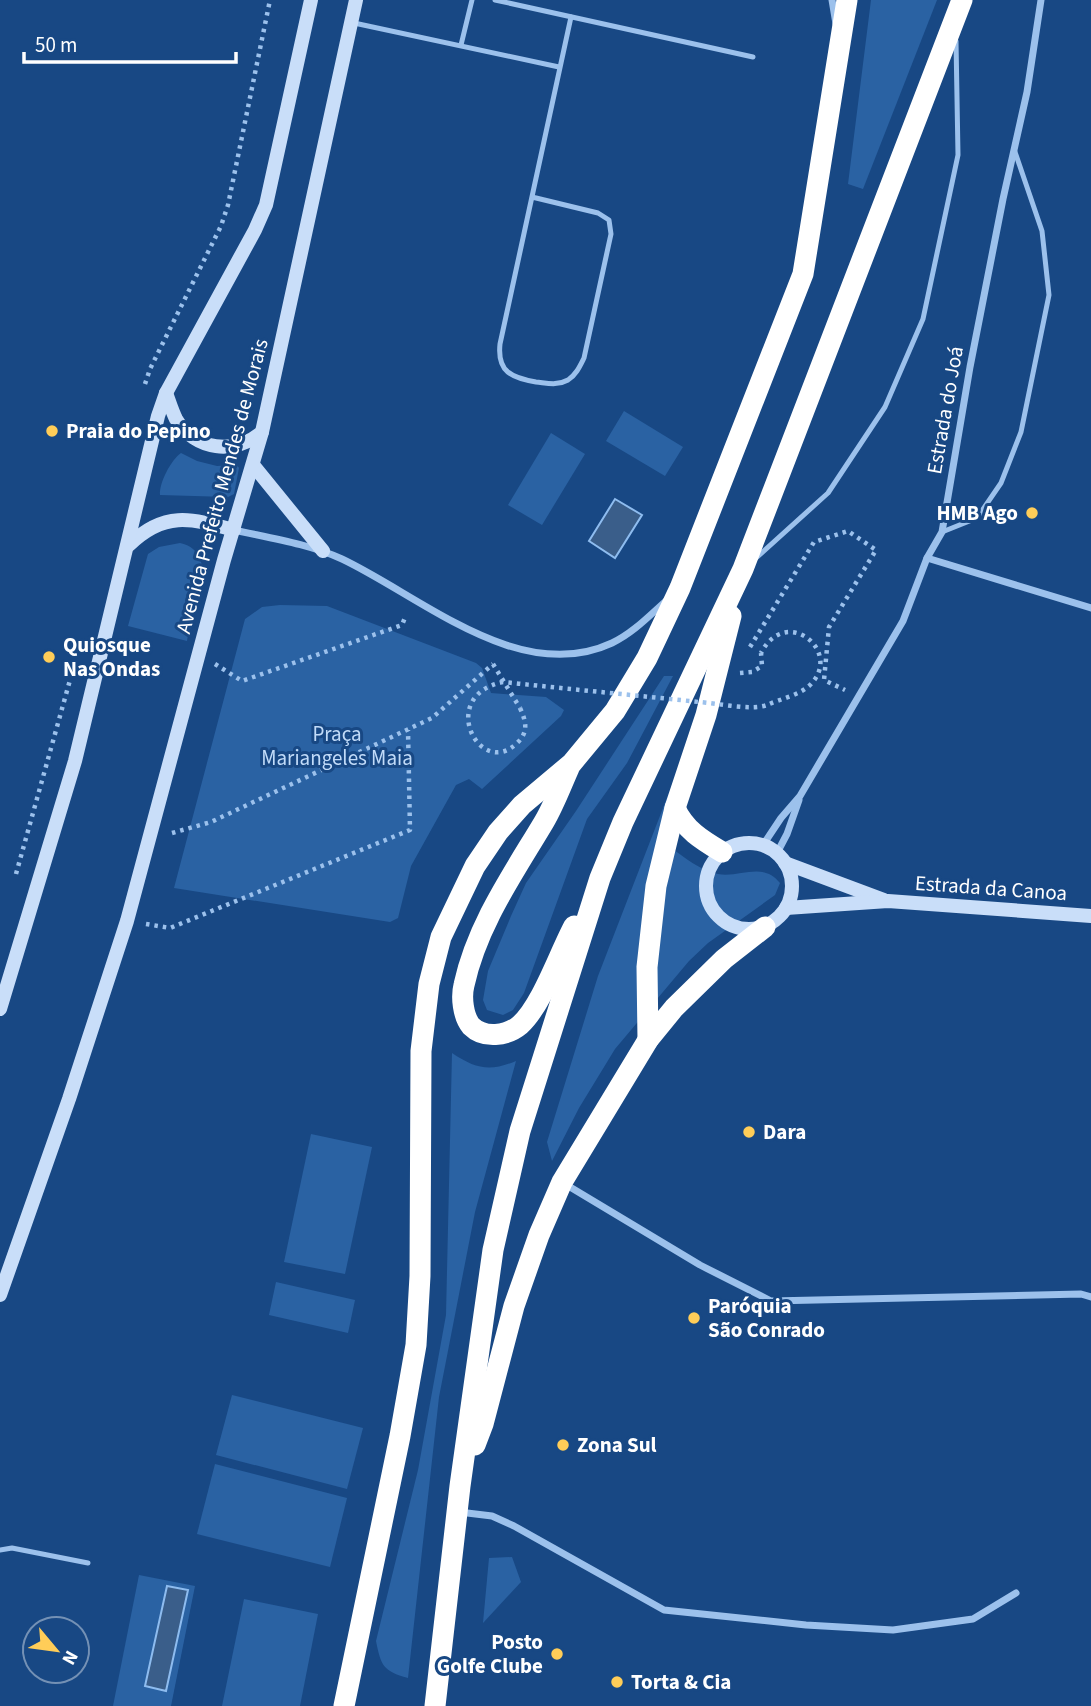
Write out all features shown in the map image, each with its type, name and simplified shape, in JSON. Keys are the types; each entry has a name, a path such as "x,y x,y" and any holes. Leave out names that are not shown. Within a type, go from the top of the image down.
{"highway":[{"path":"344,1706 400,1436 416,1345 420,1276 421,1051 429,984 441,937 475,866 498,832 522,805 572,763 615,711 647,659 680,588 803,274 847,0"},
{"path":"572,763 545,820 502,890 483,929 463,987 463,1005 471,1025 487,1035 500,1034 519,1026 534,1007 600,878 623,822 743,569 959,10"},
{"path":"648,1040 647,968 656,886 675,808 706,715 743,569"},
{"path":"675,808 681,822 722,852"},
{"path":"435,1706 460,1486 493,1250 520,1131 600,878"},
{"path":"460,1486 483,1424 514,1306 562,1182 648,1040 699,981 765,927"}],"street":[{"path":"0,1009 75,761 129,545 151,442 166,393 266,205 311,0"},
{"name":"Avenida Prefeito Mendes de Morais","path":"0,1295 127,921 253,465 356,0"},
{"path":"832,0 839,46"},
{"name":"Estrada do Joá","path":"763,845 800,796 903,621 927,558 942,532 970,367 1027,92 1041,0"},
{"path":"166,393 177,420 188,432 211,446 239,446 262,432"},
{"path":"253,465 323,551"},
{"path":"129,545 144,531 170,520 181,519 323,551 345,560 501,644 550,656 591,652 629,634 680,588"},
{"path":"927,558 1091,608"},
{"name":"Estrada do Joá","path":"781,858 800,796"},
{"path":"749,842 763,845 781,858 792,885 786,908 765,927 738,928 715,914 705,888 707,875 722,852 734,845 749,842"},
{"name":"Estrada da Canoa","path":"781,858 888,901"},
{"name":"Estrada da Canoa","path":"786,908 888,901 1091,916"},
{"path":"562,1182 700,1265 771,1301 1082,1294 1091,1297"},
{"path":"458,1512 492,1516 514,1526 664,1610 806,1625 893,1630 973,1619 1016,1593"}],"lane":[{"path":"461,45 472,0"},
{"path":"495,0 753,57"},
{"path":"743,569 828,493 885,407 923,318 958,156 959,10"},
{"path":"532,197 598,213 609,220 611,234 584,358 577,372 568,380 555,385 516,378 504,368 498,356 559,67 571,17"},
{"path":"351,23 559,67"},
{"path":"942,532 977,518 1001,483 1021,432 1049,295 1042,231 1014,149"},
{"path":"0,1550 12,1548 89,1563"}],"path":[{"path":"749,648 814,542 848,531 876,550 829,627 824,680 859,697"},
{"path":"199,655 242,681 402,625 406,616"},
{"path":"471,629 493,664 520,708 526,720 523,737 509,750 501,752 484,748 475,739 467,719 469,705 481,692 495,684 503,682 760,708 806,689 820,668 820,657 813,642 804,635 789,631 774,636 766,643 761,653"},
{"path":"149,839 211,822 432,718 493,664"},
{"path":"127,921 170,928 410,830 408,730"}],"green space":[{"path":"871,0 937,0 863,189 848,184"},
{"path":"624,411 683,447 665,476 606,441"},
{"path":"551,433 585,454 542,525 508,505"},
{"path":"181,453 217,466 237,465 239,468 234,494 228,497 160,495 166,472"},
{"path":"180,543 193,549 200,558 203,571 199,600 187,641 128,626 148,554 159,547"},
{"name":"Praça Mariangeles Maia","path":"327,606 476,663 482,668 491,693 546,697 564,710 561,716 482,789 469,779 456,785 411,866 398,918 390,922 174,888 245,619 262,607"},
{"path":"664,676 673,676 627,763 587,819 524,993 513,1010 503,1015 487,1010 483,1000 488,971 526,883"},
{"path":"675,777 670,847 705,870 726,875 766,873 780,883 775,895 708,943 689,961 615,1049 579,1108 552,1161 547,1142 598,976"},
{"path":"452,1053 468,1063 491,1068 516,1061 475,1212 439,1397 408,1678 393,1673 384,1666 376,1641 418,1470 446,1315"},
{"path":"311,1134 372,1147 345,1274 284,1262"},
{"path":"276,1282 355,1300 348,1333 269,1315"},
{"path":"232,1395 363,1428 347,1489 216,1455"},
{"path":"215,1464 347,1498 330,1567 197,1534"},
{"path":"512,1557 521,1582 483,1623 489,1558"},
{"path":"139,1575 195,1586 171,1706 113,1706"},
{"path":"244,1599 318,1614 300,1706 222,1706"}],"shaded area":[{"path":"615,499 642,515 615,558 589,541"},
{"path":"167,1586 188,1590 166,1691 145,1686"}],"place":[{"name":"Praia do Pepino","path":"52,431"},
{"name":"HMB Ago","path":"1032,513"},
{"name":"Quiosque Nas Ondas","path":"49,657"},
{"name":"Dara","path":"749,1132"},
{"name":"Paróquia São Conrado","path":"694,1318"},
{"name":"Zona Sul","path":"563,1445"},
{"name":"Posto Golfe Clube","path":"557,1654"},
{"name":"Torta & Cia","path":"617,1682"}]}
